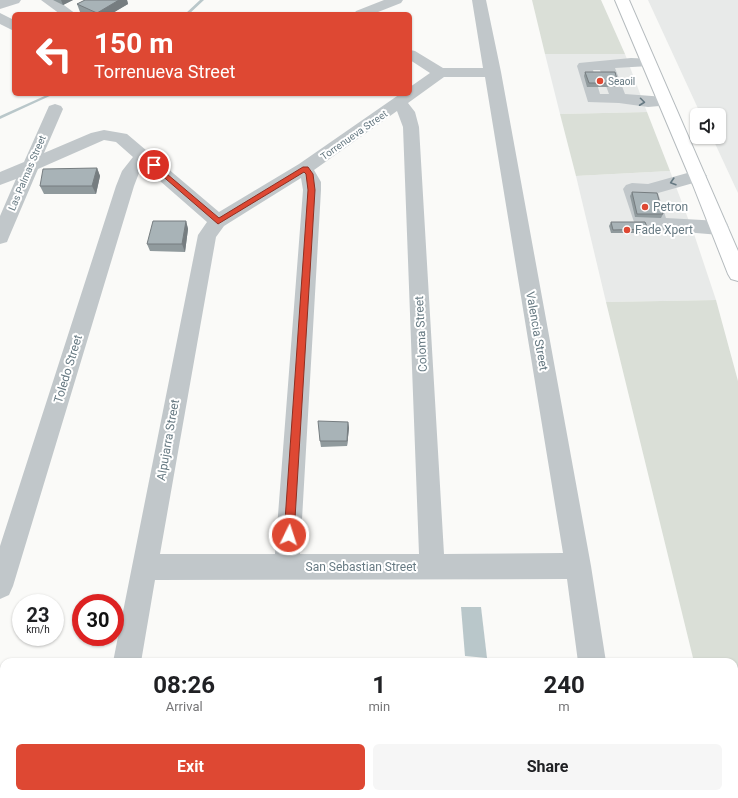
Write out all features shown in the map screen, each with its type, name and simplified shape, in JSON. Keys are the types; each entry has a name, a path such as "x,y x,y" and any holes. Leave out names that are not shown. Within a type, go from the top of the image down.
{"main road":[{"path":"622,0 698,176 738,274"}],"street":[{"path":"0,6 14,0"},
{"path":"48,0 66,12"},
{"path":"366,12 396,0"},
{"path":"404,0 404,12"},
{"name":"Valencia Street","path":"479,0 493,72 578,566 591,658"},
{"path":"0,17 12,26"},
{"path":"412,55 440,73 493,72"},
{"path":"649,62 584,66 594,99 613,98 648,102 666,102"},
{"path":"601,65 613,98"},
{"name":"Torrenueva Street","path":"412,95 440,73"},
{"name":"Torrenueva Street","path":"218,221 305,168 410,96"},
{"name":"Coloma Street","path":"400,104 407,112 411,128 432,567"},
{"name":"Las Palmas Street","path":"0,237 55,109"},
{"path":"0,179 104,135 121,138 218,221"},
{"name":"Toledo Street","path":"0,586 125,186 131,171 143,156"},
{"path":"287,567 312,190 312,182 305,168"},
{"path":"698,176 648,190 632,190 642,224 720,228"},
{"name":"Alpujarra Street","path":"128,658 205,241 210,230 218,221"},
{"name":"San Sebastian Street","path":"144,567 578,566"}],"shaded area":[{"path":"532,0 601,0 625,54 545,54"},
{"path":"648,0 738,0 738,193 715,144 726,144 726,108 698,108"},
{"path":"545,54 625,54 647,112 560,114"},
{"path":"647,112 670,171 576,176 560,114"},
{"path":"670,171 695,237 716,300 606,302 576,176"},
{"path":"716,300 738,381 738,658 693,658 606,302"},
{"path":"461,607 481,607 487,658 465,656"}],"building":[{"path":"85,0 119,0 99,12 95,12 77,4"},
{"path":"585,72 615,72 618,83 589,83"},
{"path":"97,168 92,186 40,186 43,169"},
{"name":"Petron","path":"632,192 657,193 663,214 637,214"},
{"path":"153,221 186,221 182,244 147,244"},
{"path":"611,222 645,222 648,229 613,230"},
{"path":"318,421 348,422 347,441 320,441"}],"waterway":[{"path":"189,12 202,0"},
{"path":"0,118 48,96"}],"place":[{"name":"Seaoil","path":"600,81"},
{"name":"Petron","path":"645,207"},
{"name":"Fade Xpert","path":"627,230"}],"route":[{"path":"154,165 218,221 305,168 312,182 289,535"}]}
